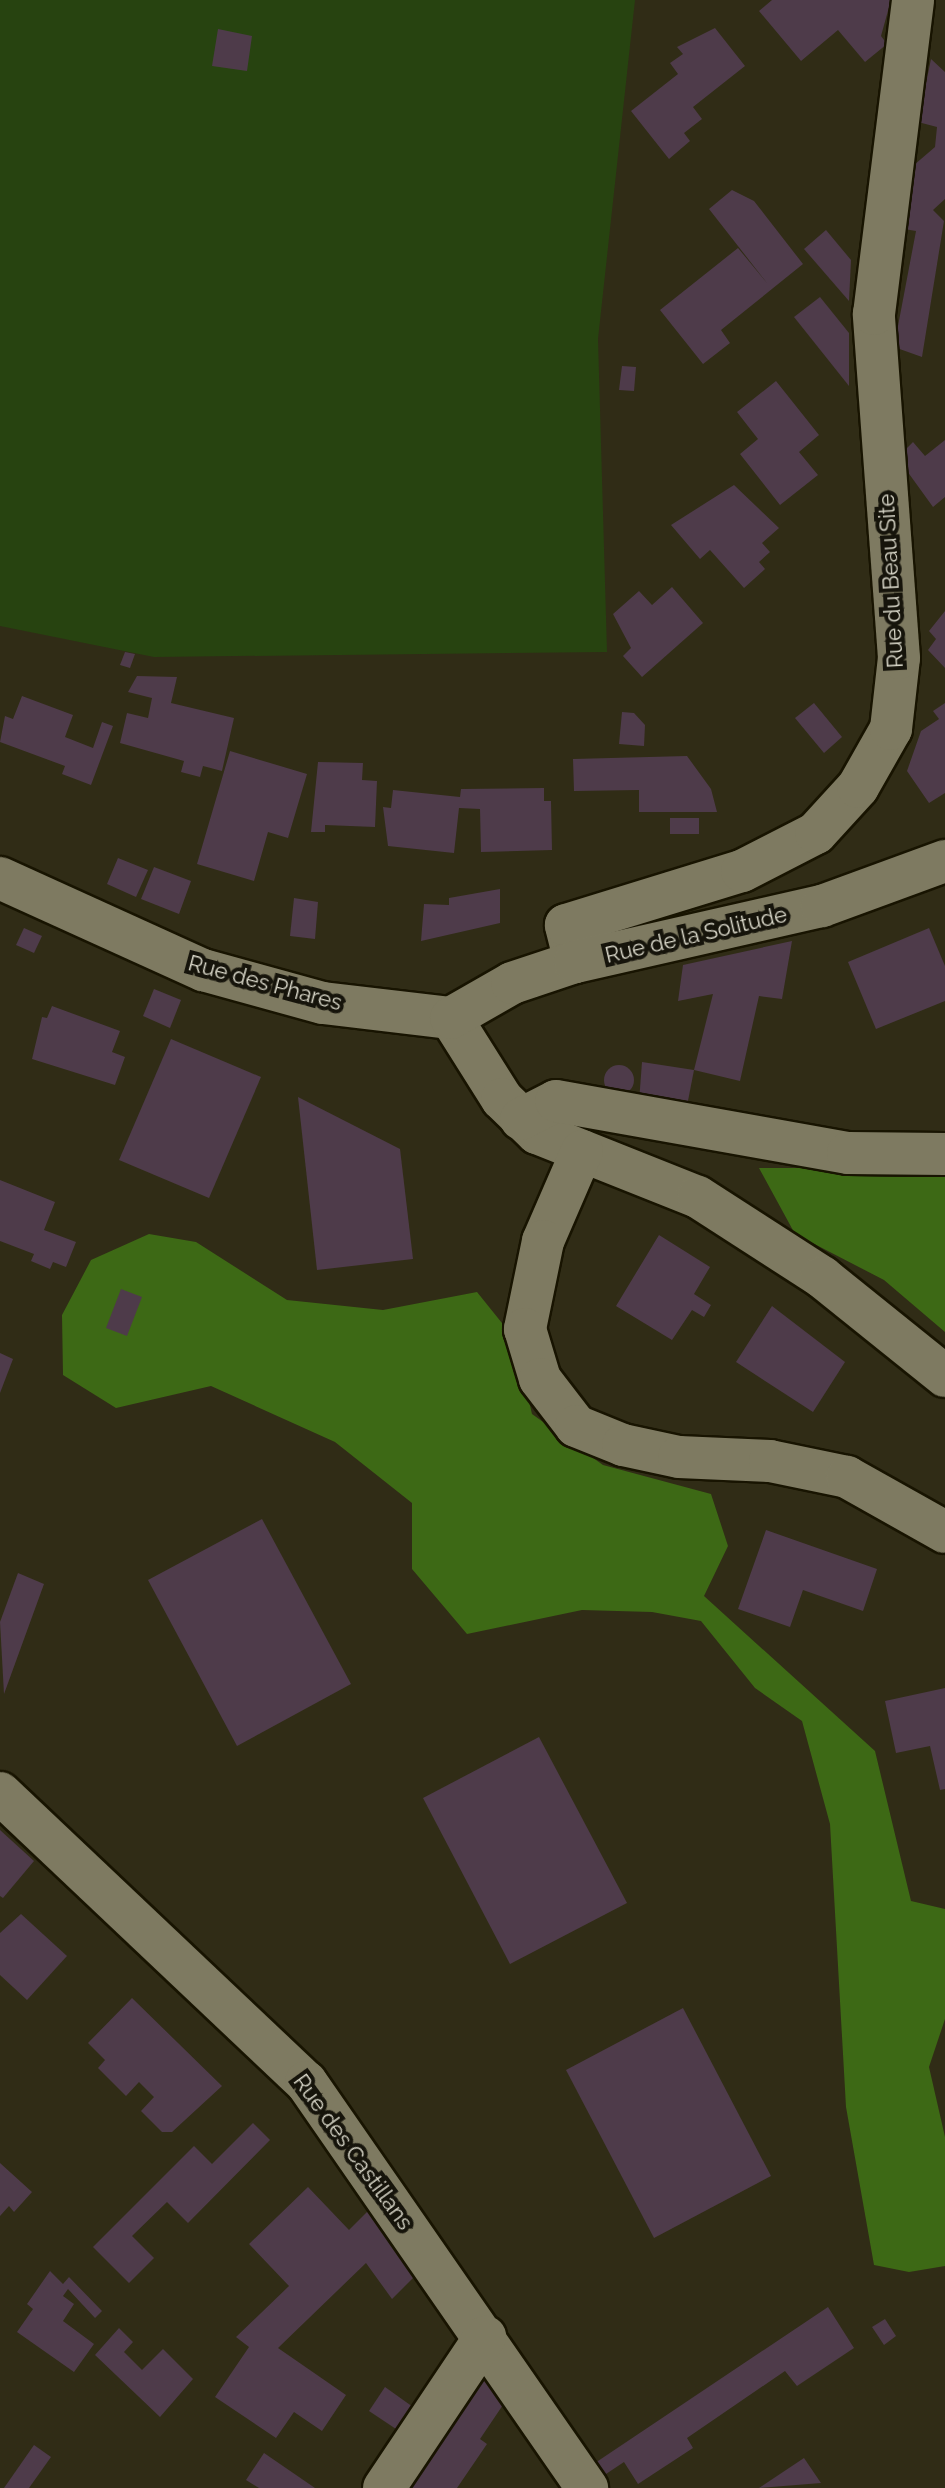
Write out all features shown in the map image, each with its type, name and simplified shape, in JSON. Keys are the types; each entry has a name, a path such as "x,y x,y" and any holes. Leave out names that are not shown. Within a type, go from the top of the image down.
{"street":[{"name":"Rue du Beau Site","path":"575,962 566,925 742,871 816,833 858,787 891,729 899,658 874,314 913,0"},
{"name":"Rue de la Solitude","path":"451,1018 512,983 575,962 822,906 945,861"},
{"name":"Rue des Phares","path":"0,878 203,970 323,1003 451,1018"},
{"path":"451,1018 521,1119 537,1133 698,1197 822,1277 945,1376"},
{"path":"521,1119 556,1101 848,1153 945,1154"},
{"path":"582,1151 543,1241 525,1329 540,1379 576,1426 623,1445 679,1457 770,1461 847,1477 945,1532"},
{"name":"Rue des Castillans","path":"0,1793 306,2082 587,2488"},
{"path":"384,2488 485,2337"}],"green space":[{"path":"0,0 635,0 598,339 607,652 154,657 0,626"},
{"path":"759,1168 945,1168 945,1332 884,1280 795,1234"},
{"path":"149,1234 196,1242 287,1300 383,1310 477,1292 514,1338 532,1414 603,1465 711,1494 728,1546 704,1596 875,1751 911,1901 945,1909 945,2019 929,2067 945,2137 945,2266 909,2272 874,2265 846,2107 830,1824 802,1721 755,1688 701,1621 652,1612 582,1610 467,1634 412,1569 412,1503 335,1442 211,1386 116,1408 63,1375 62,1315 91,1260"}],"building":[{"path":"772,0 891,0 881,36 887,44 865,62 838,30 801,61 759,11"},
{"path":"715,28 745,66 693,107 702,119 684,133 690,141 669,159 631,111 678,74 670,63 683,54 677,47"},
{"path":"218,29 252,36 247,71 212,66"},
{"path":"931,59 945,72 945,199 933,210 944,221 922,357 894,347 916,231 904,229 914,165 935,147 937,127 918,122"},
{"path":"732,190 754,201 803,264 721,330 730,343 703,364 660,310 738,248 767,283 709,209"},
{"path":"826,230 851,260 849,301 804,249"},
{"path":"820,297 849,333 849,386 794,317"},
{"path":"622,366 636,367 634,391 619,390"},
{"path":"776,381 819,435 799,452 818,475 780,505 740,454 758,439 737,412"},
{"path":"945,440 945,497 933,507 907,471 903,452 913,442 925,456"},
{"path":"734,485 779,528 762,543 770,552 759,562 765,569 744,588 710,550 700,559 671,525"},
{"path":"672,587 703,623 642,677 623,656 631,648 613,614 639,591 652,605"},
{"path":"945,611 945,668 928,650 936,639 929,631"},
{"path":"125,652 135,654 130,668 120,665"},
{"path":"137,676 177,677 171,703 234,718 222,771 203,766 200,777 181,772 184,761 120,743 127,713 148,718 152,698 128,692"},
{"path":"22,696 73,715 65,737 93,748 102,722 113,726 91,785 62,774 65,766 0,742 5,716 13,719"},
{"path":"814,703 842,737 824,753 795,718"},
{"path":"945,703 945,793 929,803 907,771 921,731 939,719 933,711"},
{"path":"622,712 634,713 645,725 644,746 619,744"},
{"path":"230,751 307,774 288,838 268,832 254,881 197,864"},
{"path":"687,756 711,789 717,812 639,812 639,790 574,791 573,759"},
{"path":"318,762 363,763 362,780 377,781 375,827 325,825 325,832 311,832"},
{"path":"544,788 544,801 551,801 552,850 481,852 480,809 459,808 454,853 388,846 383,807 391,808 393,790 460,797 461,789"},
{"path":"670,818 699,818 699,834 670,834"},
{"path":"118,858 148,870 136,897 107,884"},
{"path":"154,867 191,881 179,914 141,899"},
{"path":"500,889 500,923 421,941 424,904 449,905 449,898"},
{"path":"294,898 318,902 315,939 290,936"},
{"path":"24,928 42,936 34,953 16,945"},
{"path":"929,928 945,966 945,1001 876,1029 848,962"},
{"path":"792,941 782,999 759,996 740,1081 694,1070 713,994 678,1001 683,965"},
{"path":"154,989 181,1000 170,1028 143,1016"},
{"path":"52,1006 120,1031 112,1052 125,1057 115,1085 32,1059 42,1017 47,1018"},
{"path":"171,1039 261,1077 209,1198 119,1160"},
{"path":"642,1062 694,1070 686,1111 639,1102"},
{"path":"619,1065 630,1069 634,1080 630,1091 619,1095 608,1091 604,1080 608,1069"},
{"path":"298,1097 400,1149 413,1259 317,1270"},
{"path":"0,1180 55,1202 44,1230 76,1242 66,1267 53,1262 50,1269 31,1261 34,1254 0,1241"},
{"path":"659,1235 710,1267 694,1294 711,1305 704,1317 692,1310 672,1340 616,1306"},
{"path":"121,1289 142,1297 127,1336 106,1328"},
{"path":"772,1306 845,1362 813,1412 736,1362"},
{"path":"0,1353 13,1359 0,1393"},
{"path":"262,1519 351,1684 237,1746 148,1580"},
{"path":"766,1530 877,1569 863,1611 803,1590 790,1627 738,1609"},
{"path":"18,1573 44,1584 4,1694 0,1622"},
{"path":"945,1688 945,1789 940,1790 930,1746 896,1753 885,1701"},
{"path":"539,1737 627,1903 510,1964 423,1798"},
{"path":"0,1830 34,1861 3,1898 0,1896"},
{"path":"21,1914 67,1956 27,2000 0,1975 0,1933"},
{"path":"132,1998 222,2086 172,2132 162,2132 141,2111 154,2097 139,2082 126,2096 98,2068 105,2060 88,2043"},
{"path":"683,2008 771,2176 654,2238 566,2070"},
{"path":"253,2123 270,2140 188,2223 167,2202 132,2236 154,2258 129,2283 93,2247 194,2146 212,2164"},
{"path":"0,2163 32,2192 14,2212 9,2206 0,2216"},
{"path":"308,2187 349,2230 373,2206 421,2270 392,2299 366,2263 278,2348 346,2395 322,2431 294,2412 276,2438 215,2397 249,2347 236,2337 289,2286 249,2244"},
{"path":"50,2271 63,2284 69,2277 102,2311 95,2318 68,2289 63,2296 74,2304 63,2321 94,2344 74,2372 17,2332 33,2309 27,2304"},
{"path":"828,2307 854,2348 797,2386 785,2371 687,2438 693,2448 638,2484 624,2462 600,2478 592,2465"},
{"path":"885,2319 896,2336 884,2345 872,2327"},
{"path":"119,2328 133,2342 124,2352 142,2370 163,2349 193,2379 160,2417 95,2355"},
{"path":"488,2373 509,2396 480,2439 487,2444 457,2488 411,2488"},
{"path":"385,2387 420,2412 405,2435 369,2411"},
{"path":"34,2445 51,2457 29,2488 4,2488"},
{"path":"264,2453 315,2488 259,2488 246,2480"},
{"path":"804,2458 821,2483 759,2488"}]}
